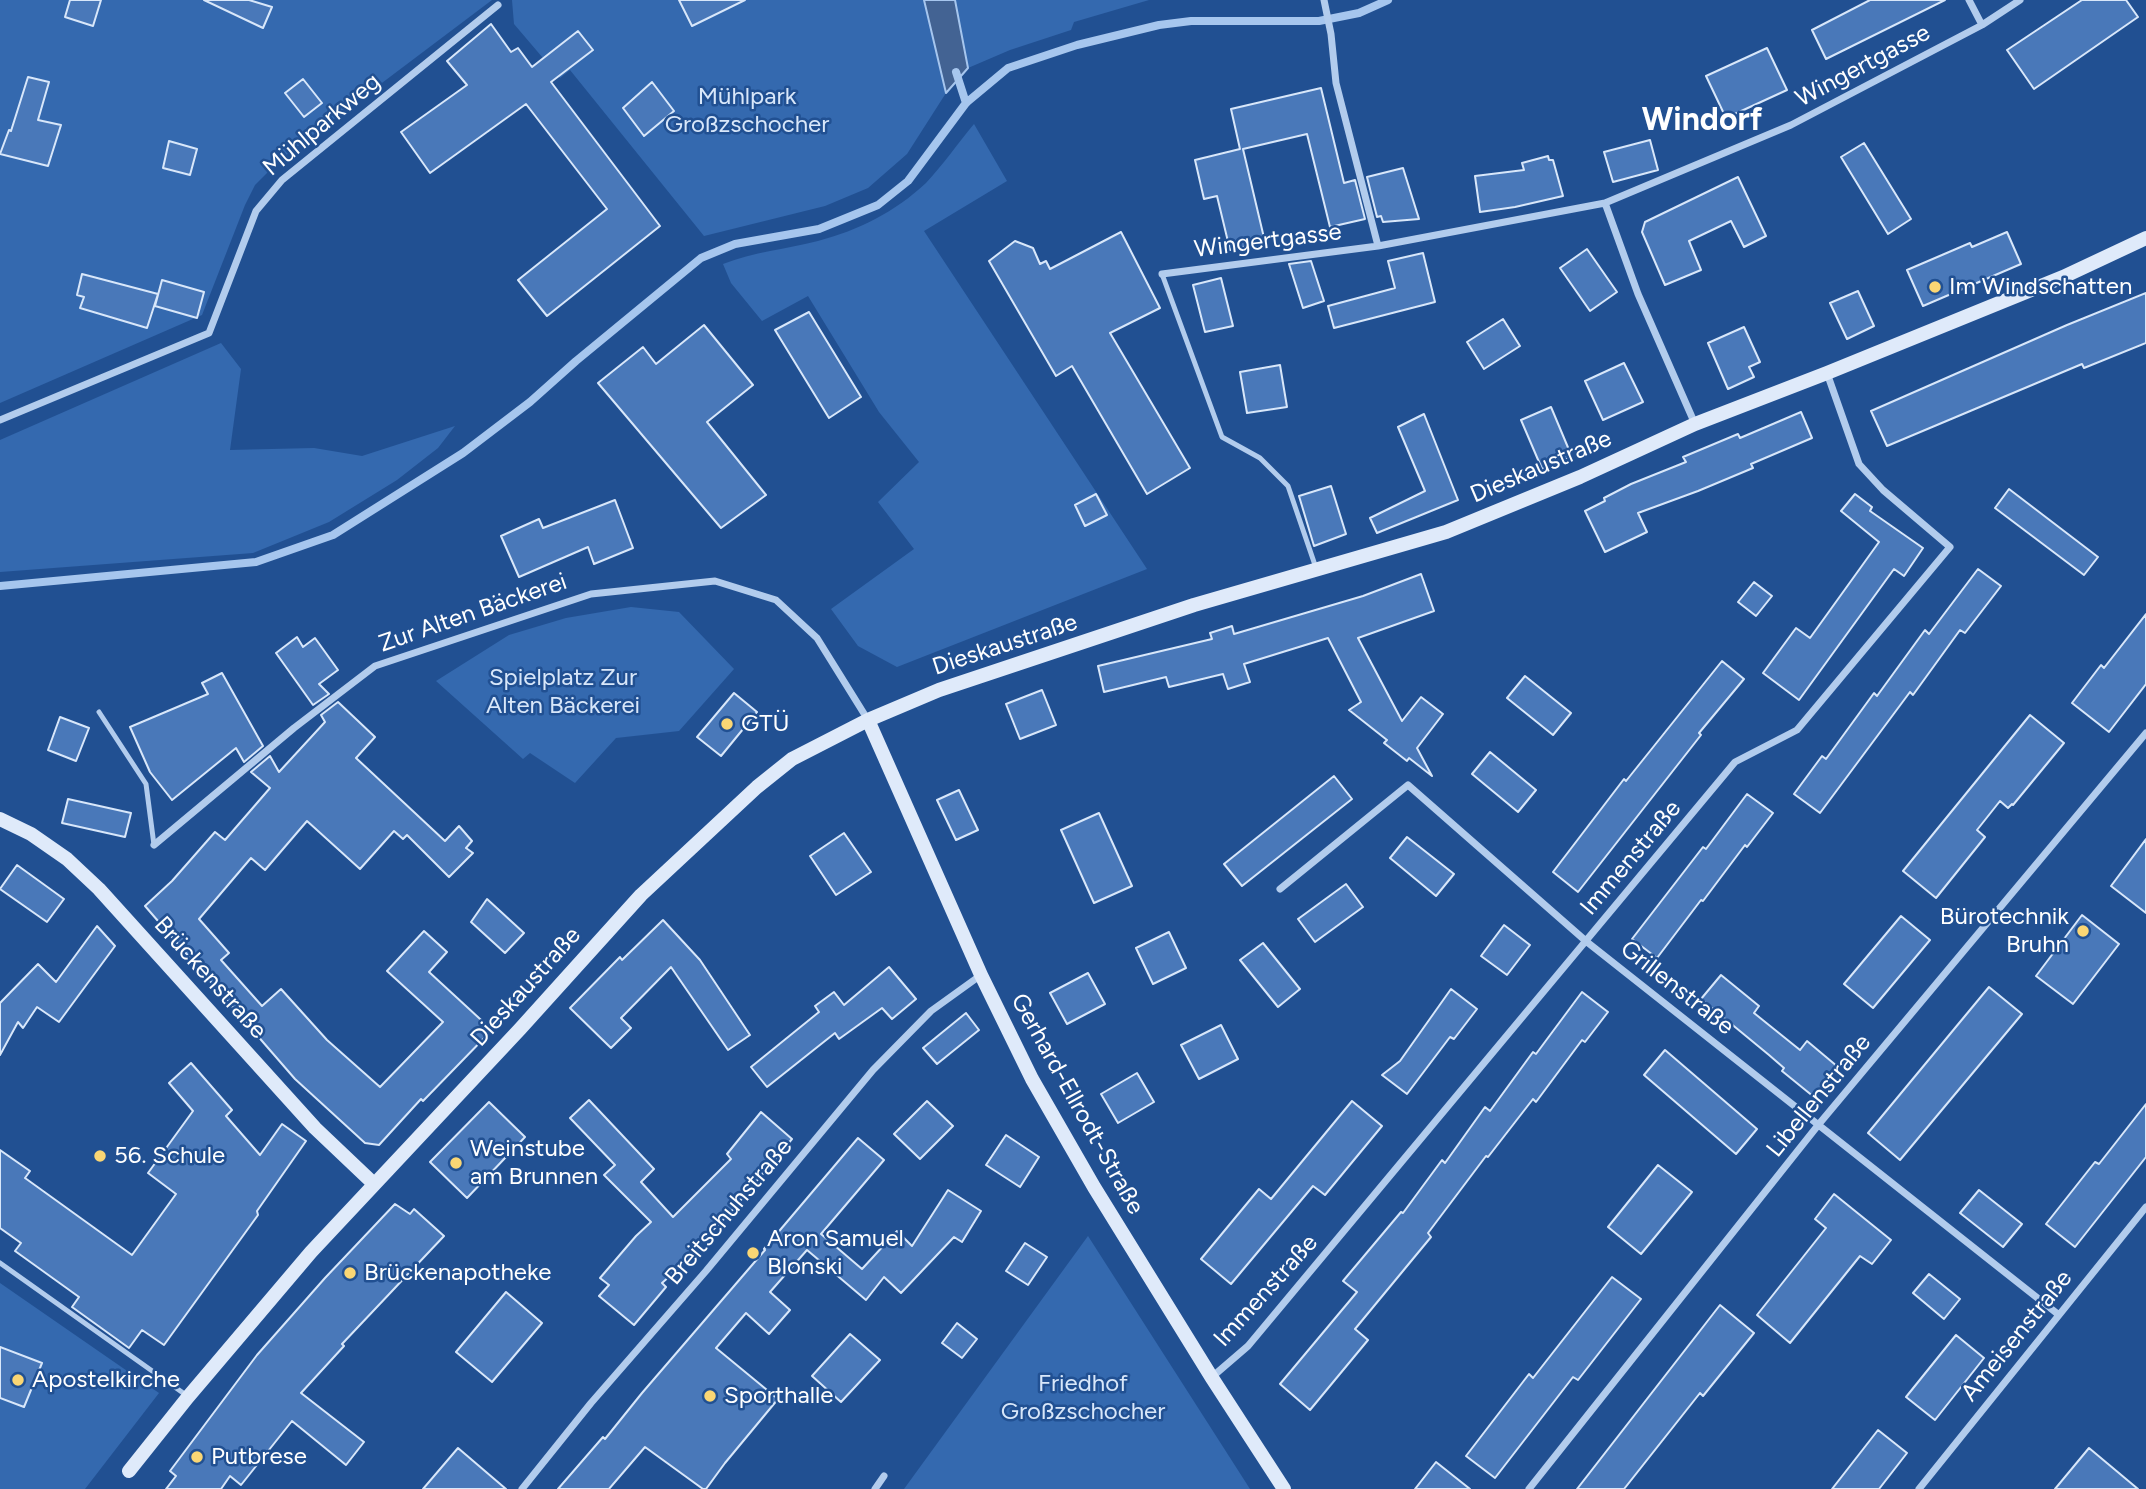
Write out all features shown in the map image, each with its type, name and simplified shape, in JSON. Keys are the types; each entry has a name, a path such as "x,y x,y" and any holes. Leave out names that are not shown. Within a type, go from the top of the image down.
{"main road":[{"name":"Dieskaustraße","path":"129,1471 311,1252 520,1029 640,895 748,795 792,760 868,720 939,690 1194,605 1446,532 1580,477 1695,424 2063,277 2146,238"},
{"name":"Gerhard-Ellrodt-Straße","path":"868,720 981,975 1032,1079 1094,1187 1284,1489"},
{"name":"Brückenstraße","path":"0,819 31,834 67,859 99,889 315,1128 374,1184"}],"street":[{"path":"1969,0 1982,25"},
{"name":"Wingertgasse","path":"1162,274 1378,246 1605,203 1791,125 1982,25 2020,0"},
{"name":"Wingertgasse","path":"1324,3 1331,34 1336,83 1378,246"},
{"name":"Mühlparkweg","path":"0,420 209,333 256,211 282,180 499,5"},
{"path":"1605,203 1638,294 1695,424"},
{"name":"Immenstraße","path":"1212,1378 1248,1346 1735,762 1797,730 1950,547 1883,490 1859,464 1827,373"},
{"name":"Zur Alten Bäckerei","path":"154,845 294,728 375,666 591,594 715,581 776,600 817,638 868,720"},
{"name":"Libellenstraße","path":"1529,1489 1819,1124 2146,733"},
{"name":"Grillenstraße","path":"1280,889 1408,785 1587,942 2059,1315"},
{"name":"Breitschuhstraße","path":"522,1489 591,1403 706,1271 873,1070 931,1011 981,975"},
{"name":"Ameisenstraße","path":"1919,1489 2146,1208"},
{"path":"875,1489 884,1476"}],"lane":[{"path":"1162,274 1222,437 1260,458 1288,486 1317,571"},
{"name":"Zur Alten Bäckerei","path":"99,712 146,784 154,845"},
{"path":"0,1264 188,1397"}],"green space":[{"path":"0,0 492,0 281,159 255,185 202,315 0,403"},
{"name":"Mühlpark Großzschocher","path":"512,0 924,0 946,93 907,154 868,188 825,206 704,236 570,70 560,78 514,24"},
{"path":"955,0 1149,0 1074,22 1071,30 1010,50 968,68"},
{"path":"974,124 1007,181 924,231 1147,569 897,667 858,646 831,609 914,549 878,502 919,462 879,412 808,296 762,321 731,283 723,264 746,256 833,237 876,219 902,203 926,183"},
{"path":"221,343 241,369 230,450 314,448 362,456 455,426 438,448 397,480 329,522 253,553 0,572 0,440"},
{"name":"Spielplatz Zur Alten Bäckerei","path":"631,607 679,612 734,669 679,731 616,738 575,783 530,753 523,759 436,681 509,635 566,618"},
{"name":"Friedhof Großzschocher","path":"1088,1236 1250,1489 904,1489"},
{"path":"0,1283 159,1393 85,1489 0,1489"}],"shaded area":[{"path":"924,0 955,0 968,68 946,93"}],"building":[{"path":"70,0 101,0 93,26 65,17"},
{"path":"204,0 249,0 272,7 263,28"},
{"path":"679,0 745,0 692,26"},
{"path":"1870,0 1945,0 1826,59 1812,30"},
{"path":"2082,0 2126,0 2138,17 2034,89 2007,50"},
{"path":"491,24 511,52 518,48 532,67 578,31 593,50 551,82 660,226 547,316 518,280 607,209 526,104 430,173 401,132 467,85 447,61"},
{"path":"1767,48 1787,90 1726,118 1706,76"},
{"path":"28,77 49,82 38,120 61,125 48,166 0,154 9,130 11,131"},
{"path":"303,79 322,103 304,117 285,93"},
{"path":"652,82 674,111 644,136 623,108"},
{"path":"1321,88 1344,183 1355,180 1365,219 1330,227 1307,134 1243,149 1265,242 1230,250 1217,196 1204,199 1195,160 1240,149 1231,109"},
{"path":"1650,140 1658,170 1613,182 1604,152"},
{"path":"169,141 197,149 190,175 163,168"},
{"path":"1864,143 1911,219 1888,234 1841,157"},
{"path":"1548,156 1549,160 1553,160 1563,196 1480,212 1475,176 1524,170 1522,163"},
{"path":"1403,168 1419,219 1383,222 1381,216 1377,217 1367,177"},
{"path":"1738,177 1766,236 1744,247 1731,221 1689,241 1701,270 1665,285 1642,232 1645,222"},
{"path":"1121,232 1160,308 1110,333 1190,468 1147,494 1072,366 1056,376 989,261 1015,241 1033,248 1040,264 1046,261 1050,269"},
{"path":"2007,232 2021,264 1923,306 1907,270 1970,243 1972,247"},
{"path":"1587,249 1617,292 1590,311 1560,268"},
{"path":"1423,253 1435,302 1334,328 1328,306 1395,288 1388,261"},
{"path":"1311,261 1324,301 1303,308 1289,264"},
{"path":"82,274 158,294 147,328 80,308 84,297 77,295"},
{"path":"1221,278 1233,326 1205,332 1193,285"},
{"path":"162,280 204,292 197,318 155,306"},
{"path":"1858,291 1874,326 1847,339 1830,303"},
{"path":"2146,293 2146,343 2084,368 2082,364 1887,446 1871,411"},
{"path":"809,312 861,397 829,418 775,330"},
{"path":"1503,319 1520,346 1484,369 1467,342"},
{"path":"704,325 753,385 707,422 766,495 721,528 598,383 643,347 656,364"},
{"path":"1744,327 1760,362 1749,367 1754,377 1728,389 1708,343"},
{"path":"1624,363 1643,402 1603,420 1585,381"},
{"path":"1280,365 1287,407 1247,413 1240,372"},
{"path":"1551,407 1572,457 1542,469 1521,420"},
{"path":"1801,412 1812,438 1751,464 1753,468 1638,513 1647,532 1605,552 1585,511 1631,484 1686,462 1683,457 1738,434 1740,438"},
{"path":"1424,414 1458,500 1377,533 1370,518 1425,491 1398,427"},
{"path":"1331,486 1346,534 1314,546 1299,496"},
{"path":"2009,489 2098,557 2084,575 1995,508"},
{"path":"1096,494 1107,515 1085,526 1075,505"},
{"path":"1855,494 1872,507 1870,511 1923,548 1904,576 1894,569 1799,700 1763,673 1796,628 1810,638 1879,542 1841,511"},
{"path":"615,500 633,548 594,564 588,547 519,577 501,536 539,519 543,528"},
{"path":"1978,569 2001,586 1965,633 1960,630 1913,695 1910,692 1820,813 1794,794 1822,756 1826,759 1874,693 1877,696 1925,630 1929,634"},
{"path":"1421,574 1434,611 1358,638 1402,721 1421,697 1443,714 1417,748 1432,776 1384,743 1387,740 1349,710 1361,702 1328,638 1244,664 1250,682 1228,689 1223,674 1169,687 1166,677 1104,692 1098,666 1212,639 1210,633 1232,626 1234,634 1363,596"},
{"path":"1754,582 1772,596 1756,616 1738,602"},
{"path":"2146,614 2146,684 2109,732 2072,703 2101,665 2104,668"},
{"path":"297,637 303,647 315,638 338,670 319,684 329,694 313,705 276,653"},
{"path":"1722,661 1744,679 1699,733 1701,735 1578,892 1553,872 1624,779 1626,781"},
{"path":"222,673 263,746 244,762 236,748 172,800 150,772 130,727 208,694 202,683"},
{"path":"1525,676 1571,713 1553,735 1507,698"},
{"path":"1042,690 1056,725 1020,739 1006,704"},
{"name":"GTÜ","path":"734,693 757,712 721,756 697,737"},
{"path":"338,702 375,737 356,758 445,841 459,826 472,841 466,848 473,853 449,877 407,835 403,839 394,831 360,869 307,821 265,870 251,858 199,919 229,953 221,960 262,1006 281,989 327,1040 380,1087 443,1022 387,971 424,931 447,952 429,972 492,1030 423,1101 421,1099 379,1145 365,1143 295,1079 145,906 172,881 215,832 225,840 270,788 251,772 270,756 279,772 325,722 321,715"},
{"path":"2030,715 2064,743 2013,805 2008,808 2000,801 1977,830 1985,837 1936,898 1903,871"},
{"path":"60,717 89,728 76,761 48,750"},
{"path":"1490,752 1536,790 1518,812 1472,774"},
{"path":"1334,776 1352,799 1242,886 1224,864"},
{"path":"959,790 978,830 956,840 937,800"},
{"path":"1747,794 1773,813 1657,958 1632,939"},
{"path":"68,799 131,813 125,837 62,823"},
{"path":"1099,813 1132,886 1094,903 1061,830"},
{"path":"844,833 871,872 836,895 810,856"},
{"path":"1407,837 1454,874 1436,896 1390,858"},
{"path":"2146,839 2146,913 2111,886"},
{"path":"17,865 64,899 47,922 0,889"},
{"path":"1346,884 1363,907 1315,942 1298,919"},
{"path":"487,899 524,933 505,953 471,922"},
{"path":"2082,915 2119,944 2073,1004 2036,976"},
{"path":"1901,916 1930,940 1873,1008 1844,984"},
{"path":"663,920 700,960 750,1035 728,1050 671,967 621,1018 631,1028 611,1048 570,1008 620,957 622,960"},
{"path":"1504,925 1530,945 1507,975 1481,956"},
{"path":"97,926 115,946 59,1022 37,1007 23,1028 18,1022 0,1055 0,1003 38,964 56,982"},
{"path":"1169,932 1186,968 1153,984 1136,948"},
{"path":"1263,943 1300,989 1278,1007 1240,960"},
{"path":"889,967 916,999 892,1019 882,1008 839,1039 835,1033 767,1087 751,1067 819,1012 815,1006 834,992 844,1005"},
{"path":"1088,973 1105,1004 1067,1024 1050,993"},
{"path":"1721,975 1759,1006 1754,1013 1800,1050 1807,1041 1838,1067 1814,1097 1782,1071 1784,1068 1701,999"},
{"path":"1989,987 2022,1014 1900,1160 1868,1133"},
{"path":"1451,989 1477,1009 1454,1039 1450,1037 1407,1094 1382,1075 1400,1061"},
{"path":"1582,992 1608,1012 1585,1042 1582,1040 1536,1102 1533,1099 1488,1157 1486,1156 1428,1233 1431,1237 1355,1329 1368,1340 1310,1410 1280,1384 1357,1292 1343,1281 1401,1212 1403,1213 1442,1160 1445,1163 1485,1107 1490,1111"},
{"path":"966,1013 979,1030 937,1064 923,1048"},
{"path":"1221,1025 1238,1059 1199,1079 1181,1045"},
{"path":"1665,1050 1757,1129 1736,1154 1644,1075"},
{"path":"191,1063 232,1110 226,1116 260,1155 282,1124 306,1141 257,1211 258,1215 164,1345 142,1330 129,1348 72,1307 79,1297 15,1251 21,1243 0,1228 0,1150 30,1171 25,1178 132,1255 176,1194 148,1173 193,1111 169,1083"},
{"path":"1137,1073 1154,1102 1118,1123 1101,1094"},
{"path":"589,1100 654,1169 641,1182 673,1217 731,1159 727,1154 761,1112 792,1139 730,1213 698,1245 701,1248 662,1283 666,1287 634,1325 599,1296 609,1285 600,1278 651,1222 604,1175 615,1165 570,1118"},
{"path":"927,1101 953,1126 920,1159 894,1134"},
{"path":"1352,1101 1382,1126 1325,1195 1313,1186 1231,1284 1201,1259 1259,1189 1271,1199"},
{"path":"489,1102 525,1137 467,1198 430,1162"},
{"path":"2146,1104 2146,1157 2075,1247 2046,1224 2095,1162 2099,1164"},
{"path":"1006,1135 1039,1157 1020,1187 986,1165"},
{"path":"858,1138 884,1160 821,1234 862,1269 897,1231 912,1246 948,1190 981,1211 962,1242 954,1237 901,1293 884,1277 866,1300 807,1250 770,1292 790,1310 769,1334 746,1313 716,1348 778,1399 706,1489 645,1447 609,1489 558,1489 603,1437 605,1439"},
{"path":"1658,1165 1692,1192 1641,1254 1608,1227"},
{"path":"1979,1190 2022,1224 2003,1247 1960,1213"},
{"path":"1834,1194 1891,1240 1872,1264 1860,1256 1790,1343 1757,1315 1826,1228 1815,1219"},
{"path":"395,1204 410,1214 414,1209 444,1236 342,1344 344,1346 301,1393 364,1442 346,1465 292,1421 241,1485 230,1476 221,1489 166,1489 176,1476 170,1471 257,1355"},
{"path":"1025,1243 1047,1257 1028,1285 1006,1271"},
{"path":"1929,1274 1960,1299 1944,1319 1913,1293"},
{"path":"1612,1277 1641,1299 1578,1380 1573,1377 1495,1478 1466,1456 1529,1374 1533,1378"},
{"path":"506,1292 542,1323 492,1382 456,1352"},
{"path":"1720,1305 1754,1333 1703,1396 1700,1393 1624,1489 1577,1489"},
{"path":"957,1323 977,1339 962,1358 942,1343"},
{"path":"850,1334 880,1360 841,1402 812,1376"},
{"path":"1956,1335 1984,1358 1935,1420 1906,1397"},
{"name":"Apostelkirche","path":"0,1347 42,1363 24,1407 0,1398"},
{"path":"1878,1430 1907,1453 1879,1489 1832,1489"},
{"path":"458,1448 506,1489 423,1489"},
{"path":"2089,1448 2138,1489 2055,1489"},
{"path":"1436,1462 1470,1489 1415,1489"}],"waterway":[{"path":"0,586 256,562 333,535 463,453 530,402 701,258 735,244 819,229 878,205 908,181 966,103 1008,68 1077,45 1159,25 1191,21 1319,21 1359,13 1388,0"},
{"path":"956,72 966,103"}],"place":[{"name":"Im Windschatten","path":"1935,287"},
{"name":"GTÜ","path":"727,724"},
{"name":"Bürotechnik Bruhn","path":"2083,931"},
{"name":"56. Schule","path":"100,1156"},
{"name":"Weinstube am Brunnen","path":"456,1163"},
{"name":"Aron Samuel Blonski","path":"753,1253"},
{"name":"Brückenapotheke","path":"350,1273"},
{"name":"Apostelkirche","path":"18,1380"},
{"name":"Sporthalle","path":"710,1396"},
{"name":"Putbrese","path":"197,1457"}],"district":[{"name":"Windorf","path":"1702,121"}]}
